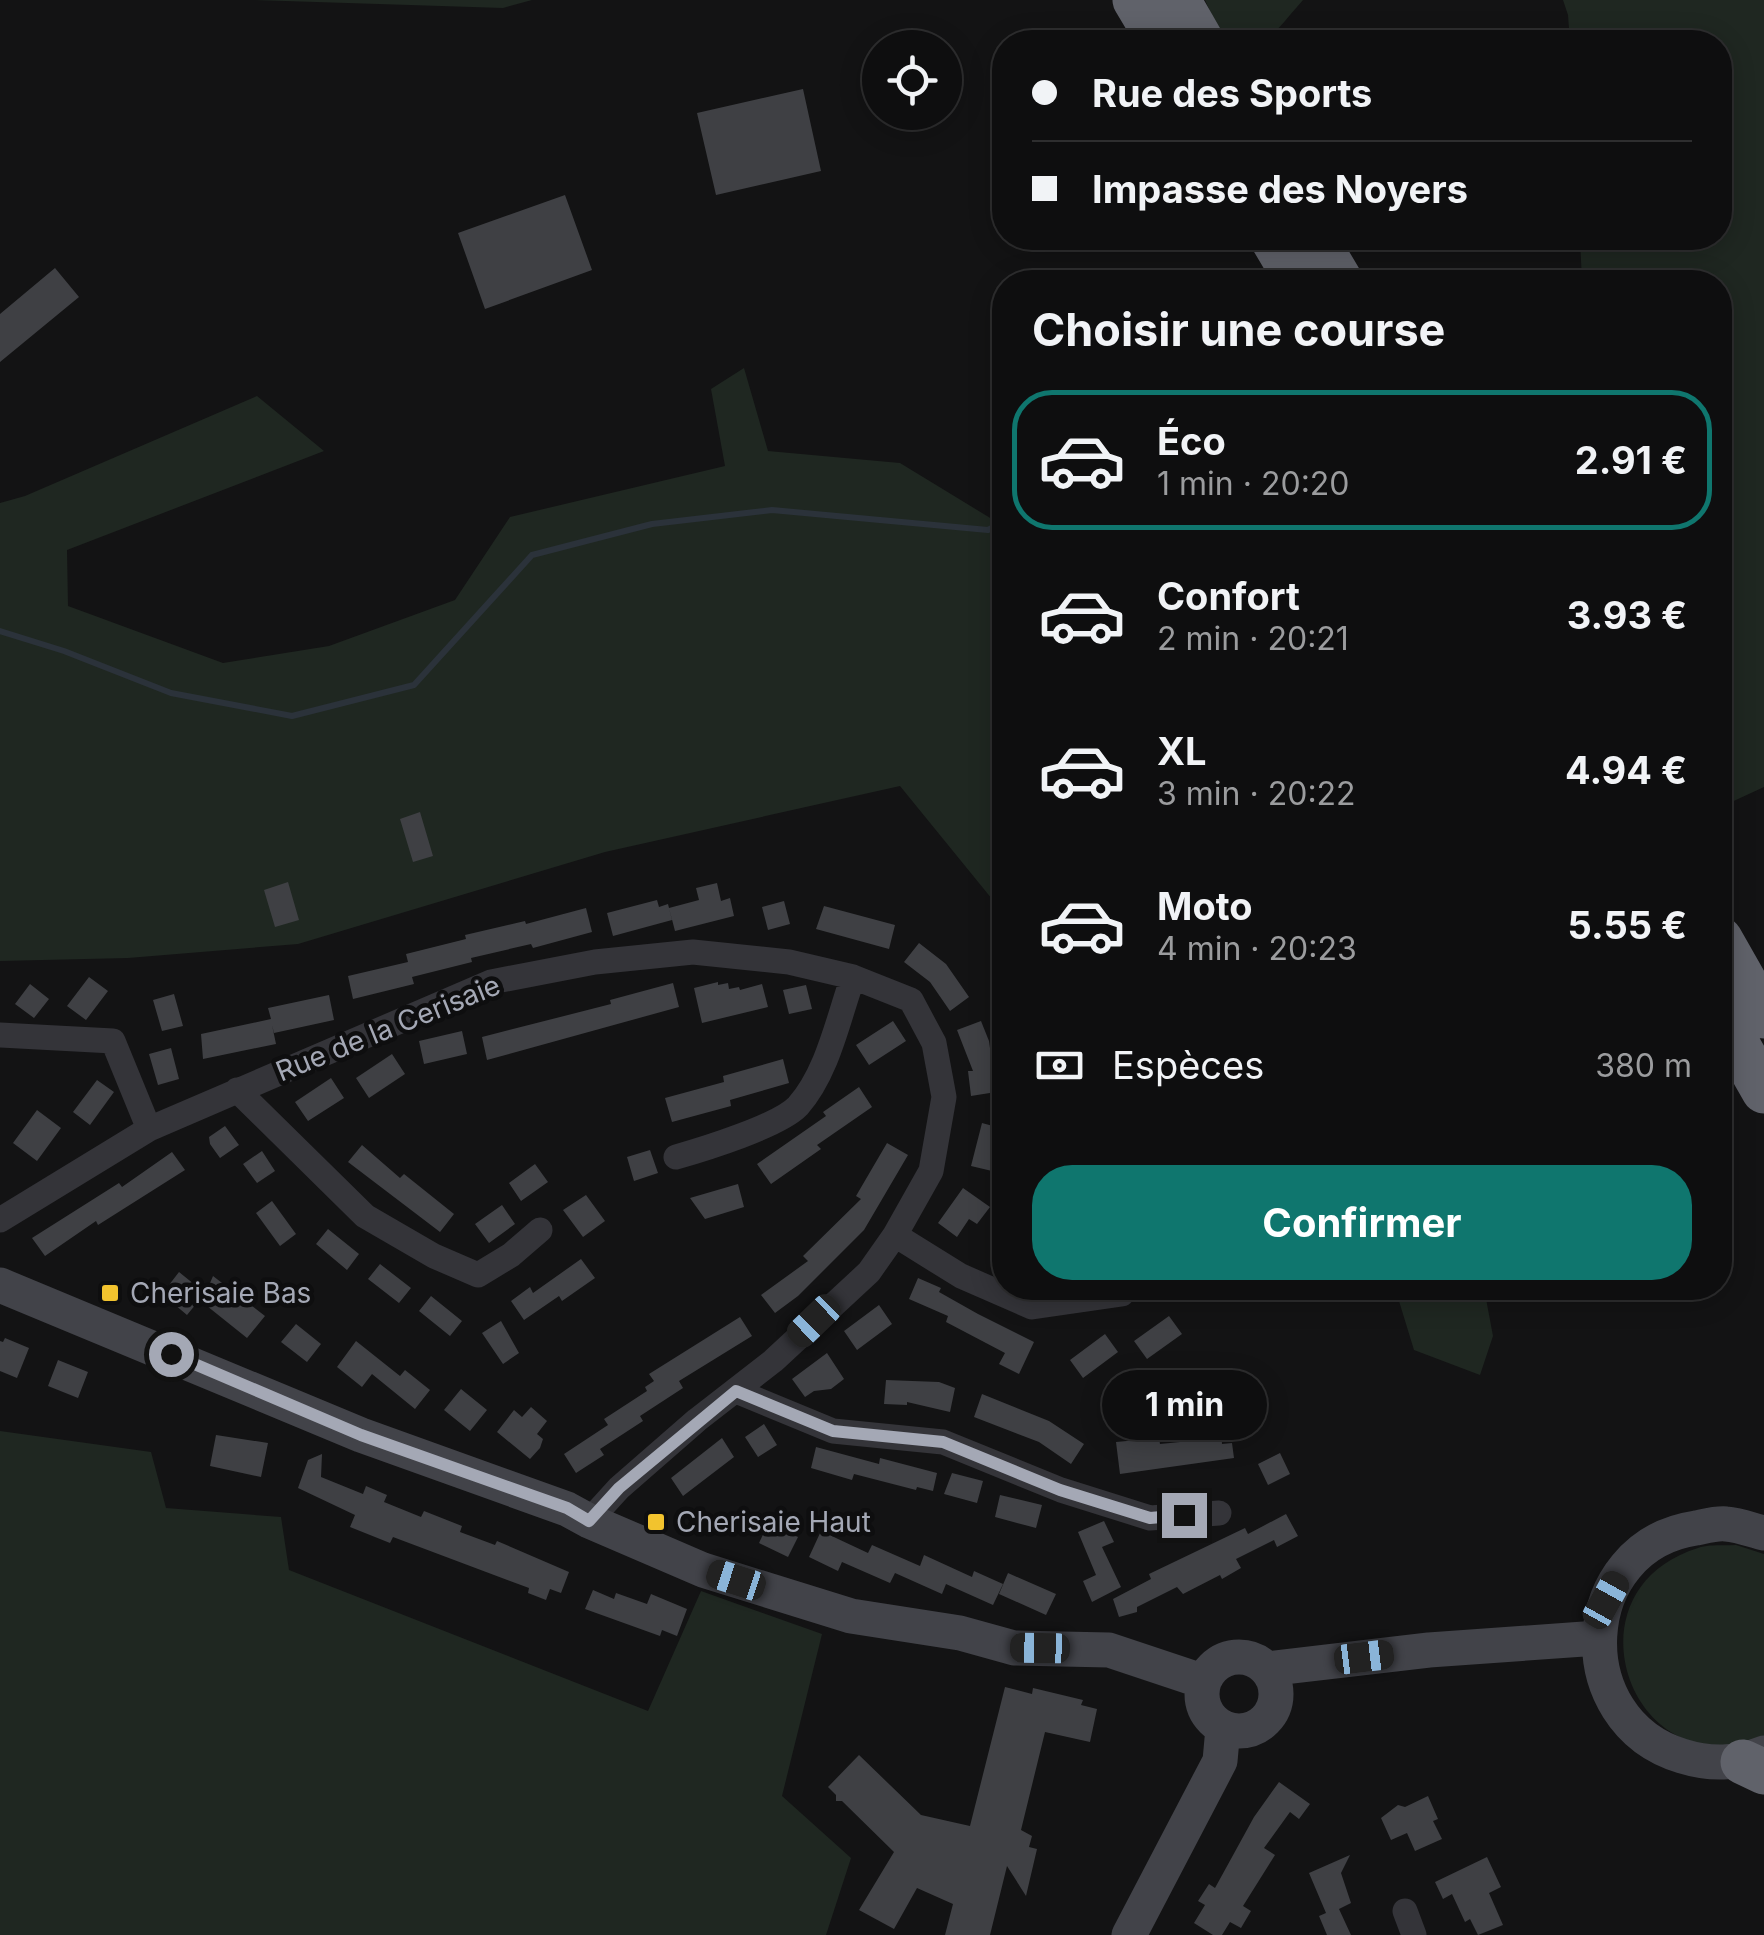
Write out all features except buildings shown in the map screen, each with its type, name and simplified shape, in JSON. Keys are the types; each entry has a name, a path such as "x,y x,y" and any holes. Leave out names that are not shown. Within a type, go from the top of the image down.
{"highway":[{"path":"1135,0 1153,30"},
{"path":"1178,0 1195,30"},
{"path":"1732,960 1764,1016"},
{"path":"1732,1035 1764,1091"}],"street":[{"name":"Rue de la Cerisaie","path":"0,1220 149,1129 491,982 595,962 693,952 789,962 853,977 911,1000 934,1043 944,1097 931,1170 895,1235 869,1272 773,1361 619,1488 589,1521"},
{"path":"676,1158 730,1141 795,1110 816,1081 853,977"},
{"path":"0,1035 113,1041 149,1129"},
{"path":"236,1090 364,1216 434,1256 478,1275 511,1255 540,1230"},
{"path":"895,1235 962,1276 992,1289"},
{"path":"0,1284 361,1435 567,1508 703,1570 851,1616 960,1633 1014,1648 1109,1650 1202,1682"},
{"path":"1018,1300 1032,1306 1077,1300"},
{"path":"736,1391 833,1431 943,1442 1060,1490 1150,1518 1219,1513"},
{"path":"1757,1762 1705,1764 1661,1750 1624,1719 1604,1681 1598,1638 1606,1600 1622,1571 1651,1544 1678,1530 1724,1523 1764,1532"},
{"path":"1272,1685 1364,1657 1598,1638"},
{"path":"1232,1658 1256,1661 1272,1685 1271,1714 1252,1729 1239,1731 1223,1728 1206,1712 1200,1695 1202,1682 1218,1664 1232,1658"},
{"path":"1130,1935 1220,1761 1223,1728"},
{"path":"1405,1910 1414,1935"}],"shaded area":[{"path":"253,0 532,0 503,8"},
{"path":"1205,0 1303,0 1277,30 1219,30"},
{"path":"1563,0 1764,0 1764,787 1732,802 1732,270 1581,270 1581,250 1732,250 1732,30 1569,30"},
{"path":"744,368 768,451 900,463 992,519 992,899 900,786 605,852 298,944 128,958 0,961 0,503 25,496 257,396 324,451 67,550 68,606 223,663 329,646 455,600 510,517 725,466 711,389"},
{"path":"1399,1300 1486,1300 1493,1336 1480,1375 1414,1350"},
{"path":"0,1431 151,1452 166,1508 281,1517 289,1570 648,1711 701,1591 822,1634 782,1796 851,1858 826,1935 0,1935"},
{"path":"1736,1545 1764,1554 1764,1736 1718,1746 1679,1737 1649,1713 1630,1680 1623,1641 1631,1604 1656,1571 1698,1548"}],"waterway":[{"path":"0,631 64,651 171,693 292,716 414,685 532,555 652,524 772,510 992,528"}],"place":[{"name":"Cherisaie Bas","path":"110,1293"},
{"name":"Cherisaie Haut","path":"656,1522"}],"route":[{"path":"171,1354 361,1435 567,1508 589,1521 619,1488 736,1391 833,1431 943,1442 1060,1490 1150,1518 1184,1515"}]}
